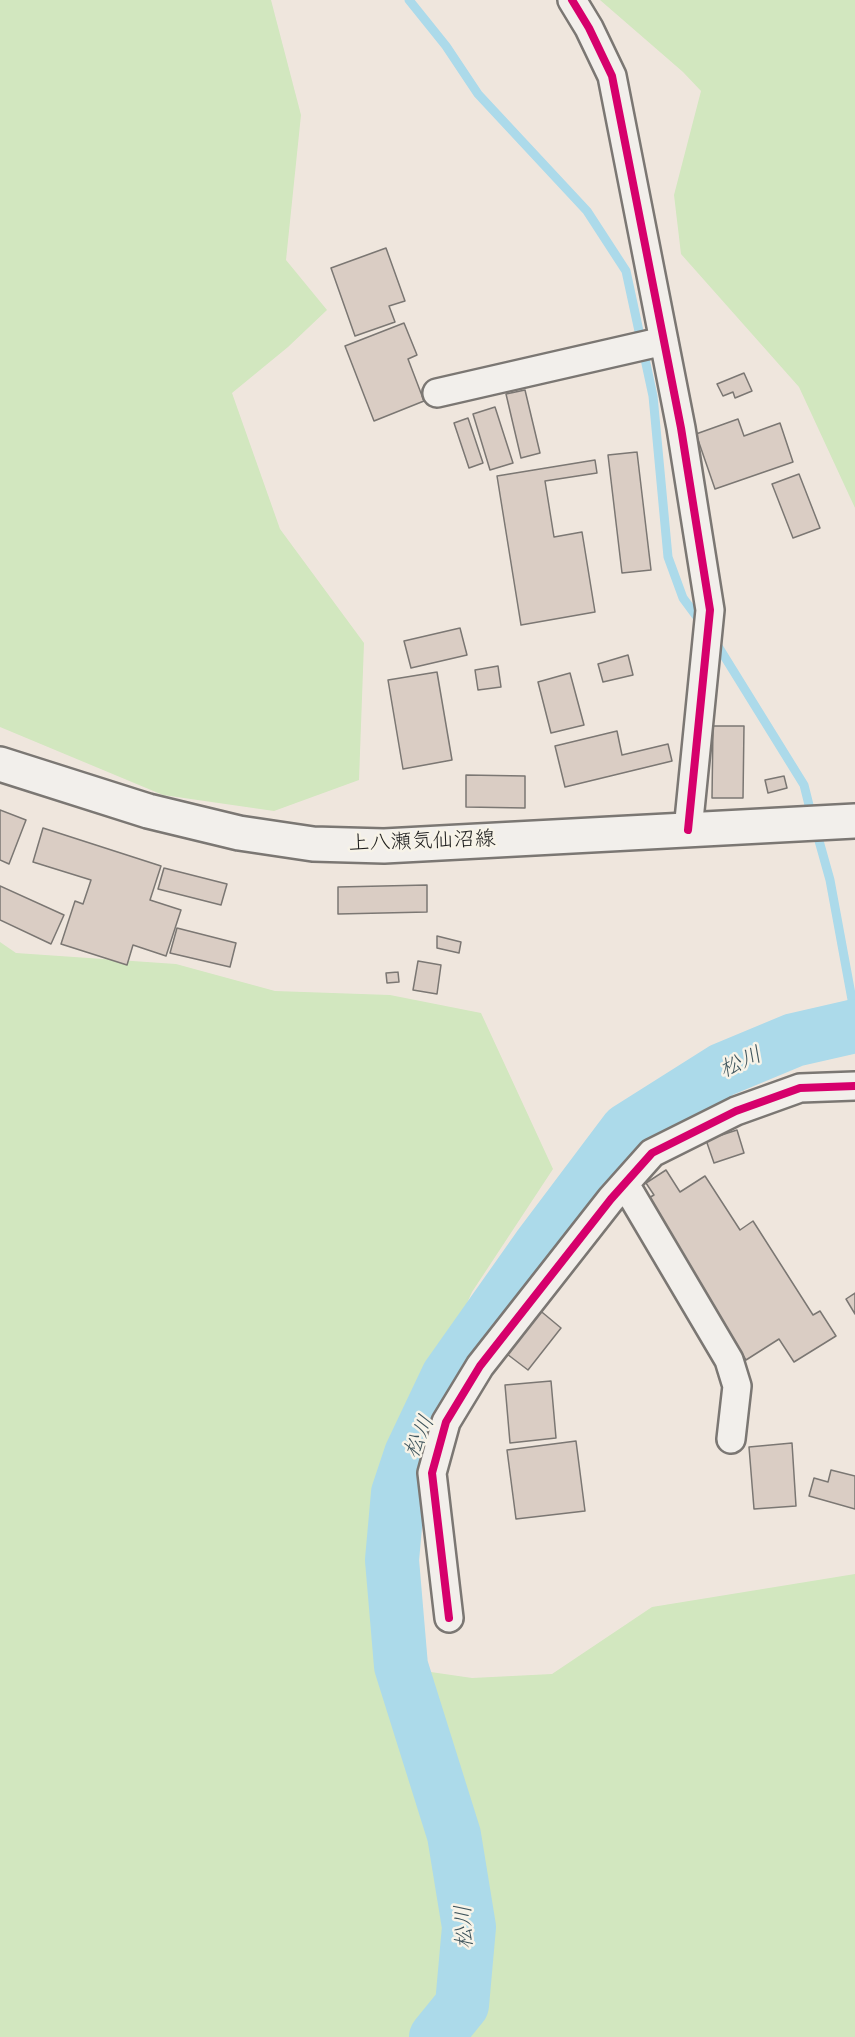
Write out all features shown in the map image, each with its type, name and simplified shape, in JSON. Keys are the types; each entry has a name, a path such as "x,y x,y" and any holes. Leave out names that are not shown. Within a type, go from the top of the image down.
{"main road":[{"name":"上八瀬気仙沼線","path":"0,764 148,811 239,834 313,844 384,846 851,821"}],"street":[{"path":"572,0 589,27 612,76 681,428 710,610 687,830"},
{"path":"437,393 663,341"},
{"path":"449,1618 432,1473 446,1422 480,1366 625,1184 652,1154 736,1111 800,1088 855,1086"},
{"path":"625,1184 729,1360 737,1386 731,1439"}],"green space":[{"path":"0,0 271,0 301,115 286,260 327,310 288,347 232,393 280,529 364,643 359,780 274,811 163,795 0,727"},
{"path":"600,0 855,0 855,508 799,387 681,254 674,195 701,91 683,72"},
{"path":"0,942 16,953 176,964 275,991 390,995 481,1013 553,1169 472,1292 383,1490 376,1587 378,1627 417,1670 472,1678 552,1674 652,1607 855,1574 855,2037 0,2037"}],"building":[{"path":"386,248 405,301 389,306 395,322 355,336 331,268"},
{"path":"404,323 417,355 408,359 424,401 374,421 345,346"},
{"path":"744,373 752,391 735,398 733,392 723,396 717,384"},
{"path":"525,390 540,453 521,458 506,394"},
{"path":"495,407 513,463 490,470 473,414"},
{"path":"468,418 483,463 469,468 454,423"},
{"path":"738,419 744,436 780,423 793,462 715,489 696,434"},
{"path":"637,452 651,570 622,573 608,455"},
{"path":"595,460 597,473 545,481 554,537 582,532 595,612 521,625 497,476"},
{"path":"799,474 820,528 793,538 772,484"},
{"path":"460,628 467,655 411,668 404,641"},
{"path":"628,655 633,675 603,682 598,664"},
{"path":"498,666 501,687 478,690 475,670"},
{"path":"437,672 452,760 403,769 388,680"},
{"path":"570,673 584,725 551,733 538,682"},
{"path":"713,726 744,726 743,798 712,798"},
{"path":"617,731 622,755 668,744 672,761 565,787 555,746"},
{"path":"466,775 525,776 525,808 466,807"},
{"path":"784,776 787,788 768,793 765,780"},
{"path":"0,810 26,820 9,864 0,860"},
{"path":"43,828 161,866 150,900 181,910 166,956 133,945 127,965 61,944 75,901 83,904 91,880 33,862"},
{"path":"164,868 227,884 221,905 158,889"},
{"path":"427,885 427,912 338,914 338,887"},
{"path":"0,886 64,915 51,944 0,920"},
{"path":"177,928 236,943 230,967 170,953"},
{"path":"437,936 461,942 459,953 437,948"},
{"path":"418,961 441,965 437,994 413,990"},
{"path":"398,972 399,982 387,983 386,973"},
{"path":"737,1130 744,1153 714,1163 706,1140"},
{"path":"666,1170 680,1192 705,1176 740,1230 753,1221 813,1315 820,1311 836,1336 794,1362 779,1339 746,1360 645,1200 654,1195 646,1183"},
{"path":"855,1293 855,1314 846,1299"},
{"path":"537,1308 561,1328 528,1370 503,1351"},
{"path":"551,1381 556,1438 510,1443 505,1385"},
{"path":"576,1441 585,1511 516,1519 507,1450"},
{"path":"792,1443 796,1506 754,1509 749,1447"},
{"path":"831,1470 855,1476 855,1509 809,1496 814,1478 828,1482"}],"waterway":[{"path":"409,0 446,46 478,94 587,211 626,271 653,396 668,557 683,598 703,625"},
{"path":"713,638 804,785 812,817"},
{"path":"816,830 830,880 855,1016"},
{"name":"松川","path":"436,2037 462,2005 469,1927 454,1835 401,1666 392,1560 398,1493 411,1454 448,1376 539,1247 627,1130 722,1070 794,1040 855,1026"}],"cycle path":[{"path":"572,0 589,28 612,76 681,428 710,610 688,830"},
{"path":"449,1618 432,1473 446,1422 480,1366 611,1199 652,1153 736,1111 800,1088 855,1086"}]}
